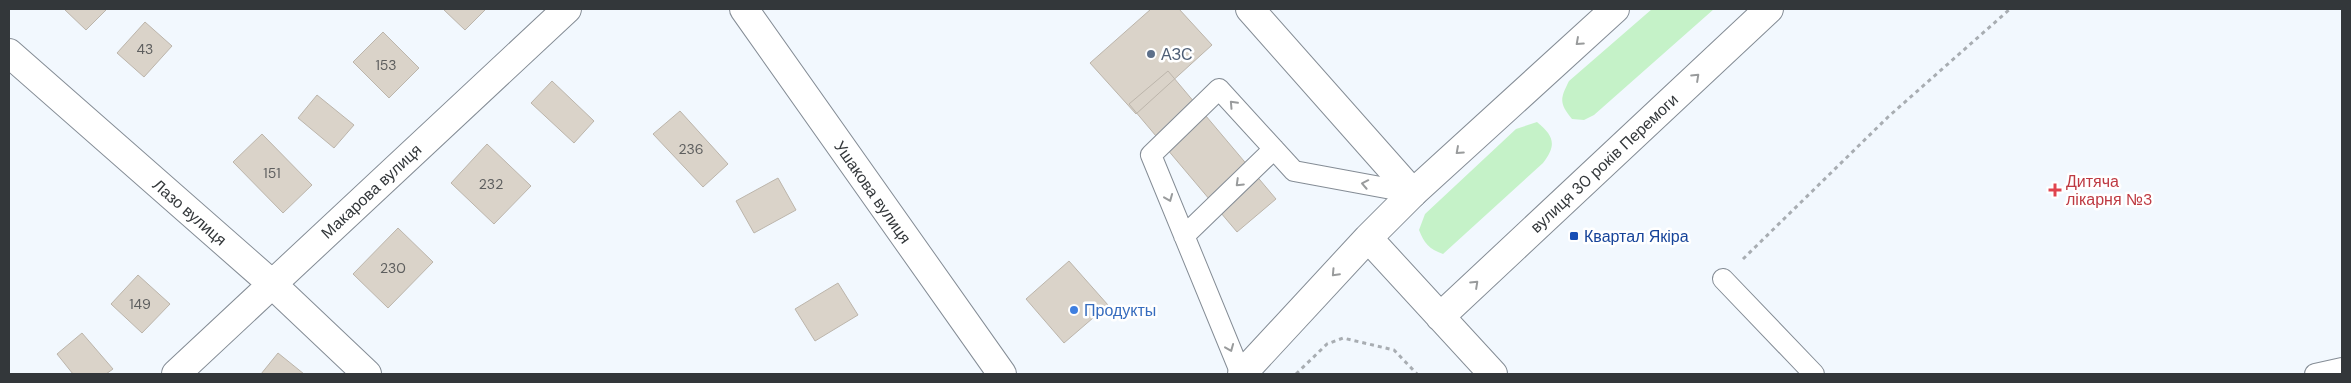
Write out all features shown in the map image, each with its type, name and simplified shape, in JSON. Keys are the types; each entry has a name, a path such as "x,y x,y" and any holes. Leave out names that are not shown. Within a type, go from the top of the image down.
{"street":[{"name":"Макарова вулиця","path":"176,374 567,9"},
{"name":"Ушакова вулиця","path":"744,9 1002,374"},
{"path":"1250,9 1413,193"},
{"path":"1241,374 1368,238 1413,193 1615,9"},
{"name":"вулиця 30 років Перемоги","path":"1440,317 1769,9"},
{"name":"Лазо вулиця","path":"9,53 272,284 367,374"},
{"path":"1368,238 1493,374"}],"lane":[{"path":"1241,374 1151,154 1219,89 1294,171 1413,193"},
{"path":"1184,236 1274,149"},
{"path":"1723,279 1814,374"},
{"path":"2315,374 2342,368"}],"path":[{"path":"1723,279 1888,117 2010,9"},
{"path":"1296,374 1327,344 1343,338 1394,350 1417,374"}],"green space":[{"path":"1652,9 1714,9 1594,115 1584,120 1572,119 1562,101 1569,81"},
{"path":"1537,122 1547,132 1552,141 1550,151 1543,163 1443,254 1431,248 1423,239 1419,230 1425,214 1516,129"}],"building":[{"path":"64,9 107,9 86,30"},
{"path":"443,9 486,9 465,30"},
{"name":"АЗС","path":"1151,9 1179,9 1212,45 1136,114 1090,63"},
{"path":"145,22 172,46 144,77 117,53"},
{"path":"383,32 419,68 389,98 353,62"},
{"path":"1168,71 1276,199 1237,232 1129,104"},
{"path":"552,81 594,121 574,143 531,103"},
{"path":"317,95 354,125 334,148 298,118"},
{"path":"680,111 728,164 703,187 653,134"},
{"path":"262,134 312,185 283,213 233,162"},
{"path":"487,144 531,186 494,224 451,183"},
{"path":"778,178 796,210 754,233 736,201"},
{"path":"398,228 433,262 388,308 353,274"},
{"path":"1069,261 1108,305 1064,343 1026,299"},
{"path":"138,275 170,304 142,333 111,304"},
{"path":"838,283 858,315 815,341 795,309"},
{"path":"82,333 113,369 106,374 73,374 57,354"},
{"path":"278,353 304,374 261,374"}],"place":[{"name":"АЗС","path":"1151,54"},
{"name":"Дитяча лікарня №3","path":"2055,190"},
{"name":"Квартал Якіра","path":"1574,236"},
{"name":"Продукты","path":"1074,310"}]}
